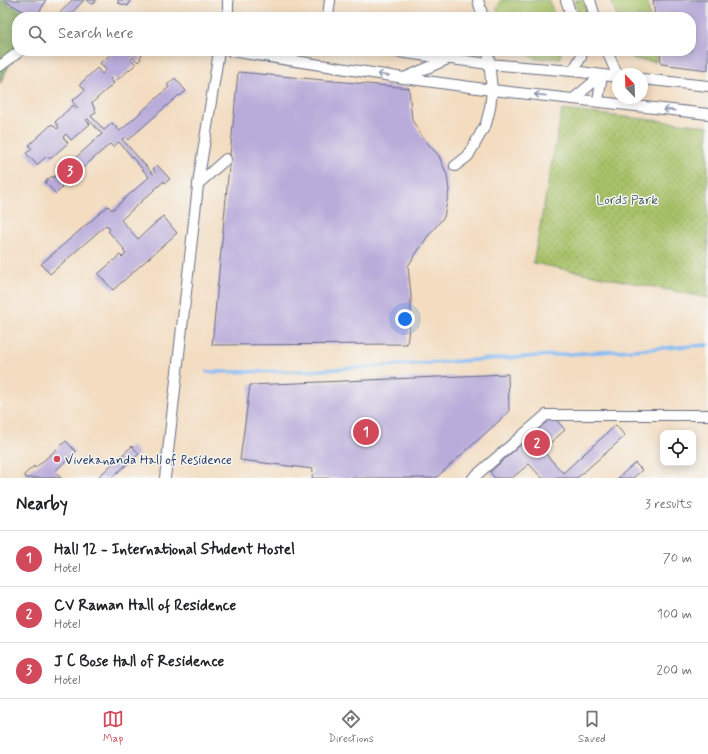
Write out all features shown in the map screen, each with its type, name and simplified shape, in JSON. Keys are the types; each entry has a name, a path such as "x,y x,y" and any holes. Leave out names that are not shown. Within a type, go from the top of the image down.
{"street":[{"path":"228,0 228,12"},
{"path":"329,12 330,0"},
{"path":"478,0 482,12"},
{"path":"566,0 570,12"},
{"path":"590,0 594,12"},
{"path":"0,66 13,56"},
{"path":"165,478 198,184 218,56"},
{"path":"263,56 492,90 708,114"},
{"path":"427,56 488,64 612,75"},
{"path":"455,166 468,156 486,124 492,90 488,56"},
{"path":"573,71 581,56"},
{"path":"609,56 614,68"},
{"path":"404,78 449,59"},
{"path":"572,98 602,75"},
{"path":"598,101 602,75"},
{"path":"648,80 708,86"},
{"path":"198,184 226,159"},
{"path":"473,478 546,415 708,416"}],"green space":[{"path":"0,0 41,0 35,12 12,12 12,56 14,56 0,84"},
{"path":"501,0 549,0 553,12 498,12 497,8"},
{"path":"574,0 583,0 587,12 578,12"},
{"path":"611,0 647,0 649,12 615,12"},
{"path":"530,56 560,56 560,58 537,59"},
{"path":"632,56 655,56 656,62 633,59"},
{"name":"Lords Park","path":"562,110 708,126 708,298 533,263"}],"building":[{"path":"3,0 46,0 40,12 23,11"},
{"path":"72,0 84,0 73,12 61,12"},
{"path":"86,0 96,0 95,3 91,4"},
{"path":"118,0 131,0 128,6 118,3"},
{"path":"653,0 708,0 708,70 661,64 660,56 696,56 696,12 654,12"},
{"path":"109,56 141,56 141,59 138,62 133,57 131,59 136,64 116,81 112,77 110,79 114,83 92,103 96,112 91,116 104,130 112,123 120,131 169,87 167,85 175,78 186,91 180,96 179,95 128,140 125,137 122,139 153,174 155,172 153,169 157,165 170,179 165,183 164,181 121,220 138,239 163,216 177,233 113,290 98,274 120,255 122,257 126,254 123,251 125,250 108,231 110,229 106,225 50,274 41,264 108,206 112,210 149,177 119,142 113,147 110,144 61,187 62,188 56,194 45,182 52,176 53,178 102,134 88,119 86,120 90,124 71,140 66,134 63,137 68,143 50,159 47,156 37,165 26,153 32,149 29,145 52,124 57,129 59,127 55,122 73,105 76,109 78,108 72,101 85,90 80,84 97,68 102,74 106,70 100,63"},
{"path":"238,72 409,88 412,120 424,139 439,156 447,175 449,191 444,217 428,236 408,266 411,313 407,344 212,345"},
{"path":"508,374 509,412 436,478 312,478 313,469 240,460 250,385"},
{"path":"553,416 565,430 542,450 563,473 616,425 625,436 577,478 542,478 529,464 512,478 495,478 490,472"},
{"name":"Vivekananda Hall of Residence","path":"66,441 76,452 55,471 61,478 26,478 24,475 34,466 35,468"},
{"name":"Vivekananda Hall of Residence","path":"132,446 139,454 111,478 97,478"},
{"path":"635,463 642,470 633,478 618,478"}],"waterway":[{"path":"207,372 307,371 708,345"}],"place":[{"name":"J C Bose Hall of Residence","path":"70,171"},
{"name":"Hall 12 - International Student Hostel","path":"366,432"},
{"name":"CV Raman Hall of Residence","path":"537,443"},
{"name":"Vivekananda Hall of Residence","path":"57,459"}]}
